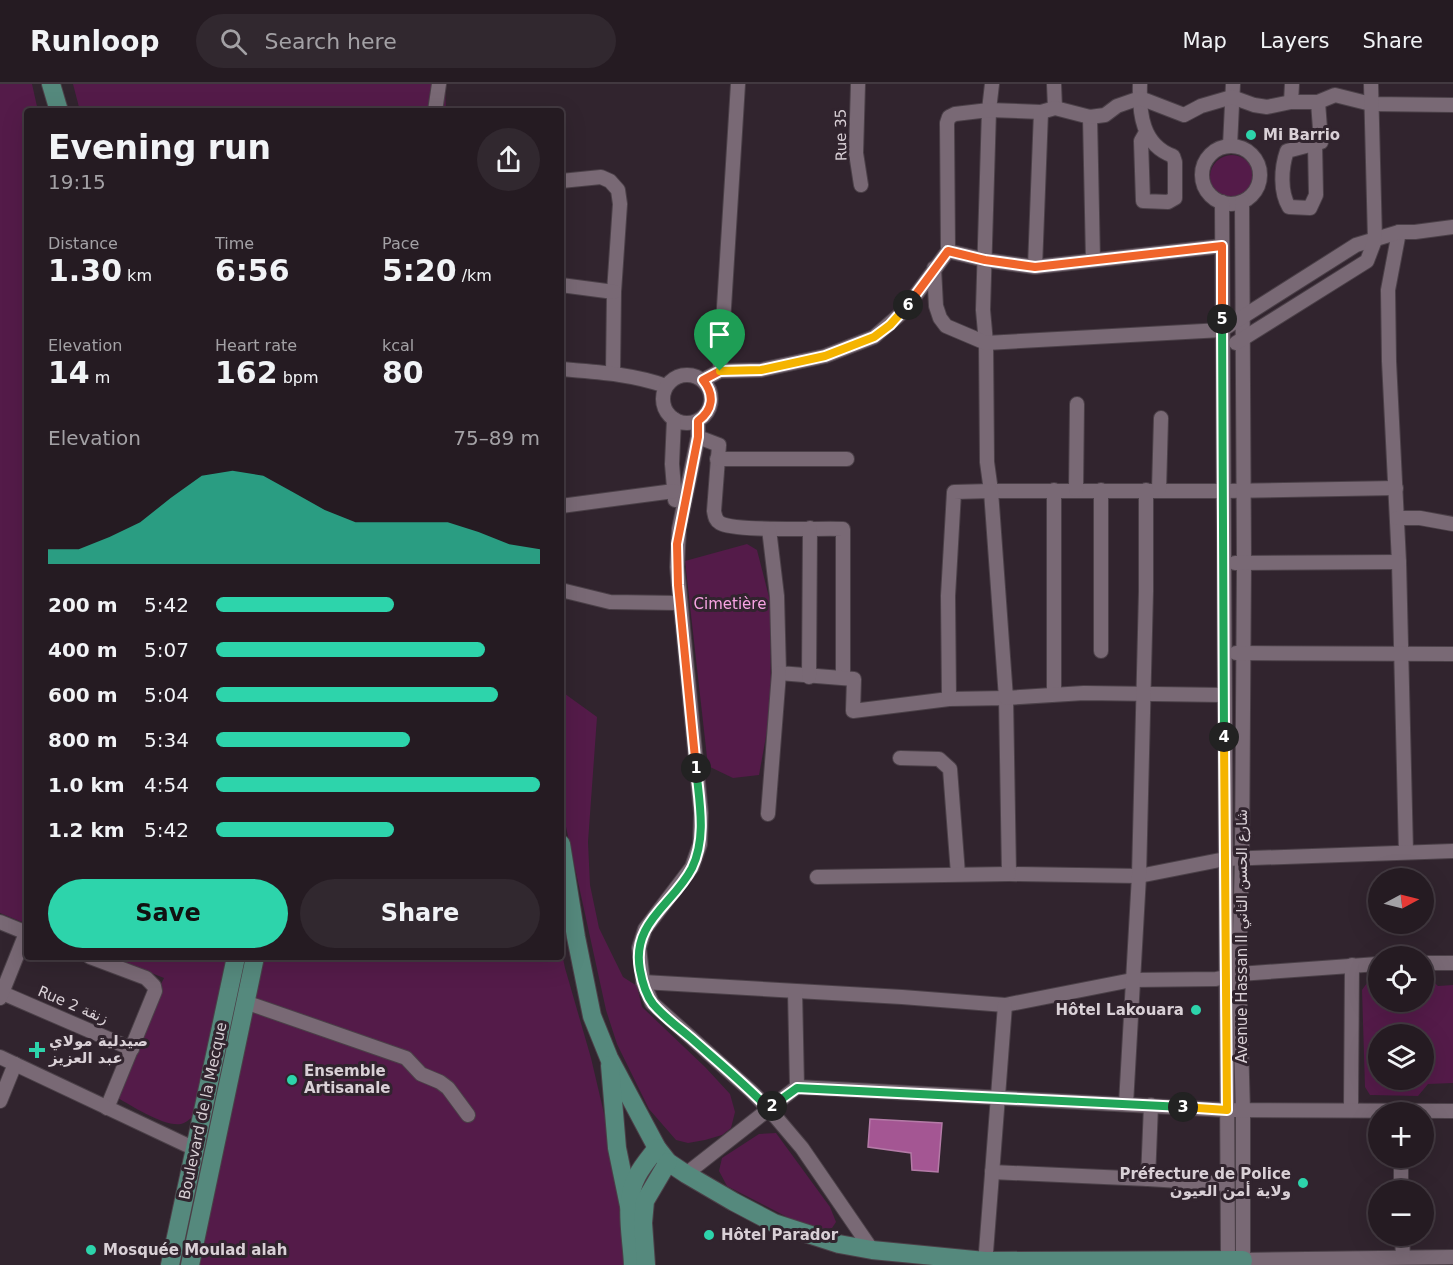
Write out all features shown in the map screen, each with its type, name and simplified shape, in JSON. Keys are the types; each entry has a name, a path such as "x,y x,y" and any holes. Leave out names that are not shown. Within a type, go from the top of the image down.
{"main road":[{"path":"51,84 58,108"},
{"path":"564,863 592,1016 609,1058 662,1155 686,1174 734,1203 774,1223 839,1244 872,1250 985,1263 1235,1263"},
{"name":"Boulevard de la Mecque","path":"190,1265 217,1141 252,960"},
{"name":"Boulevard de la Mecque","path":"170,1265 195,1151 252,960"},
{"path":"609,1058 616,1148 641,1252"},
{"path":"210,1172 195,1151 217,1141"},
{"path":"629,1206 637,1176 662,1155"},
{"path":"633,1265 641,1252 645,1201 662,1155"}],"street":[{"path":"435,108 439,84"},
{"path":"720,371 738,84"},
{"name":"Rue 35","path":"858,84 856,153 861,185"},
{"path":"992,84 989,111 983,310 986,343 987,462 1006,698 1009,874"},
{"path":"1035,267 1048,110 1054,84"},
{"path":"1291,102 1292,84"},
{"path":"1223,348 1242,340 1367,261 1375,240 1371,84"},
{"path":"1233,90 1261,106 1291,102 1318,102 1335,95 1371,104 1453,105"},
{"path":"1140,91 1184,115 1233,90"},
{"path":"1230,146 1233,90"},
{"path":"703,380 720,371 761,370 825,356 874,337 904,311 948,251 946,123 949,117 955,114 989,111 1048,110 1090,117 1105,115 1140,91"},
{"path":"1140,91 1145,134 1141,141 1143,201 1168,202 1175,198 1173,156 1165,153 1145,134"},
{"path":"1315,144 1316,195 1310,208 1289,207 1283,197 1283,161 1287,151 1321,142 1318,102"},
{"path":"1090,117 1093,260"},
{"path":"1230,146 1247,151 1253,157 1260,173 1259,182 1255,190 1242,202 1232,204 1222,202 1208,192 1202,175 1203,166 1213,152 1230,146"},
{"path":"564,181 601,177 610,181 618,190 620,204 614,292 613,373"},
{"name":"Avenue Hassan II شارع الحسن الثاني","path":"1222,202 1225,859 1243,1111 1235,1263"},
{"name":"Avenue Hassan II شارع الحسن الثاني","path":"1235,1263 1227,1184 1227,1110 1233,976 1242,859 1244,491 1241,318 1242,202"},
{"path":"934,268 936,306 940,318 946,326 986,343 1222,330 1356,245 1399,232 1453,227"},
{"path":"1399,232 1388,290 1389,361 1399,562 1406,852"},
{"path":"948,251 985,260 1035,267 1222,246"},
{"path":"564,285 614,292"},
{"path":"564,369 645,378 666,386"},
{"path":"690,374 703,380 712,397 706,415 698,421 686,423 674,419 666,410 663,398 666,386 677,376 690,374"},
{"path":"1076,490 1077,404"},
{"path":"1126,1104 1138,876 1152,490 1161,418"},
{"path":"674,419 672,464 679,529"},
{"path":"698,421 698,437 679,529 677,567 701,813 700,844 692,867 645,929 639,948 643,982 652,1003 751,1090 769,1109 802,1148 872,1250"},
{"path":"698,437 719,445 715,518 726,525 769,529 843,529 843,677"},
{"path":"717,459 848,459"},
{"path":"949,699 948,597 954,492 1396,488"},
{"path":"1054,490 1054,694"},
{"path":"1101,490 1101,651"},
{"path":"564,506 674,491"},
{"path":"1397,518 1420,518 1453,524"},
{"path":"809,676 810,528"},
{"path":"768,814 779,673 777,596 769,529"},
{"path":"1224,563 1399,562"},
{"path":"564,591 610,602 679,603"},
{"path":"1224,654 1453,654"},
{"path":"779,673 855,679 853,711 949,699 1054,694 1224,695"},
{"path":"900,758 939,759 950,769 958,874"},
{"path":"817,877 958,874 1138,876 1225,859 1453,851"},
{"path":"0,922 24,932"},
{"path":"1,995 24,940"},
{"path":"98,960 146,978 154,986 154,994 107,1108"},
{"path":"1434,963 1453,963"},
{"path":"643,982 1005,1005 1132,980 1233,976 1368,964"},
{"path":"1351,1110 1352,965"},
{"path":"795,991 797,1088"},
{"name":"Rue 2 زنقة","path":"1,995 132,1049"},
{"path":"245,1002 406,1058 421,1074 448,1088 468,1115"},
{"path":"985,1263 1005,1005"},
{"path":"0,1057 195,1151"},
{"path":"0,1101 15,1064"},
{"path":"686,1174 797,1088 1243,1111 1368,1111"},
{"path":"1148,1179 1151,1106"},
{"path":"1434,1111 1453,1111"},
{"path":"992,1172 1227,1184"},
{"path":"1402,1246 1402,1257"},
{"path":"1235,1263 1453,1257"}],"green space":[{"path":"0,84 32,84 37,108 24,108 24,923 0,913"},
{"path":"73,84 445,84 446,108 79,108"},
{"path":"1232,155 1247,162 1254,177 1247,192 1232,199 1217,192 1210,177 1217,162"},
{"name":"Cimetière","path":"747,544 757,550 770,601 771,709 759,775 733,778 708,766 685,561"},
{"path":"564,693 597,717 588,842 590,885 599,928 623,977 637,986 642,1007 730,1094 735,1112 731,1128 722,1135 705,1140 688,1143 676,1140 649,1109 617,1044 606,1010 564,818"},
{"path":"119,960 230,960 195,1114 184,1123 177,1124 160,1120 118,1098 136,1034 164,978"},
{"path":"260,960 563,960 591,1058 625,1203 627,1265 195,1265"},
{"path":"1368,982 1368,1012 1434,1012 1434,982 1438,986 1453,985 1453,1083 1434,1084 1434,1024 1368,1024 1368,1090 1423,1090 1418,1096 1370,1095 1365,1087 1362,990"},
{"path":"776,1133 830,1207 836,1222 832,1228 820,1230 791,1219 727,1186 719,1171 722,1158 759,1134"}],"shaded area":[{"path":"870,1119 942,1123 938,1172 912,1170 911,1153 868,1147"}],"place":[{"name":"Mi Barrio","path":"1251,135"},
{"name":"Hôtel Lakouara","path":"1196,1010"},
{"name":"صيدلية مولاي عبد العزيز","path":"37,1050"},
{"name":"Ensemble Artisanale","path":"292,1080"},
{"name":"Préfecture de Police ولاية أمن العيون","path":"1303,1183"},
{"name":"Hôtel Parador","path":"709,1235"},
{"name":"Mosquée Moulad alah","path":"91,1250"}],"route":[{"path":"1222,246 1227,1110 797,1088 769,1109 751,1090 652,1003 643,982 639,964 639,948 645,929 692,867 700,844 701,813 678,585 677,544 698,437 698,421 706,415 712,397 703,380 720,371 761,370 825,356 874,337 904,311 948,251 985,260 1035,267 1222,246"}]}
